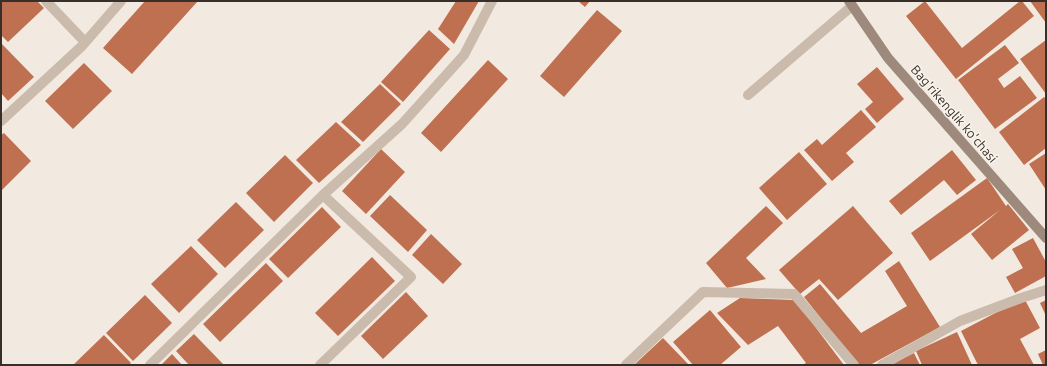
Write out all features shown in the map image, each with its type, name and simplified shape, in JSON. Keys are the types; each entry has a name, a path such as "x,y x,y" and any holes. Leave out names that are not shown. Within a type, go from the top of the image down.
{"main road":[{"name":"Bag'rikenglik ko'chasi","path":"850,4 888,58 1046,238"}],"street":[{"path":"46,1 85,42"},
{"path":"1,121 85,42 121,1"},
{"path":"150,365 323,195 402,124 464,55 492,1"},
{"path":"748,95 850,4"},
{"path":"320,365 411,278 323,195"},
{"path":"882,365 960,321 1046,290"},
{"path":"626,365 704,292 794,294 854,365"}],"building":[{"path":"1,1 37,1 44,8 8,42 1,35"},
{"path":"145,1 198,1 132,74 103,48"},
{"path":"456,1 479,1 454,44 438,29"},
{"path":"578,1 590,1 585,7"},
{"path":"925,1 962,48 1020,1 1022,1 1034,16 956,79 906,16"},
{"path":"1030,1 1046,1 1046,23"},
{"path":"597,10 622,31 564,97 540,76"},
{"path":"429,30 450,49 403,102 381,82"},
{"path":"1046,40 1046,94 1020,59"},
{"path":"1,43 34,77 8,101 1,93"},
{"path":"1005,45 1019,63 998,79 1004,88 1020,76 1037,98 995,129 958,80"},
{"path":"488,60 508,79 441,152 421,133"},
{"path":"84,63 112,91 73,129 45,101"},
{"path":"877,67 904,99 877,123 865,109 873,102 857,84"},
{"path":"380,84 401,104 363,142 341,122"},
{"path":"1044,97 1046,99 1046,148 1024,165 999,132"},
{"path":"861,110 876,127 846,153 854,162 832,181 804,150 817,139 822,145"},
{"path":"336,122 361,145 319,183 296,160"},
{"path":"4,133 31,161 1,191 1,135"},
{"path":"381,149 405,172 366,214 342,191"},
{"path":"952,150 976,180 957,195 944,180 901,215 889,201"},
{"path":"799,152 827,184 787,220 759,188"},
{"path":"1046,153 1046,190 1029,164"},
{"path":"285,155 313,183 274,222 246,193"},
{"path":"987,178 1006,206 1008,204 1029,230 992,260 971,234 1000,210 930,261 911,233"},
{"path":"390,195 427,230 408,252 370,216"},
{"path":"236,202 264,230 225,268 197,240"},
{"path":"766,206 783,223 746,258 766,279 727,288 706,263"},
{"path":"853,206 893,253 838,300 819,279 800,294 779,270"},
{"path":"322,207 341,227 288,278 269,259"},
{"path":"431,234 462,264 443,284 412,255"},
{"path":"1033,238 1046,262 1046,276 1015,293 1006,277 1023,268 1012,249"},
{"path":"191,246 218,274 179,313 151,284"},
{"path":"372,257 395,281 338,336 315,313"},
{"path":"899,261 940,327 870,365 858,365 804,297 820,284 861,333 907,306 885,271"},
{"path":"266,263 283,281 220,342 203,324"},
{"path":"406,292 428,316 383,359 361,336"},
{"path":"145,295 172,323 133,361 106,333"},
{"path":"740,298 795,300 844,365 802,365 806,363 778,326 748,345 717,313"},
{"path":"1024,298 1040,328 1020,339 1034,365 978,365 961,331"},
{"path":"1046,300 1046,316 1040,303"},
{"path":"710,310 741,347 720,365 693,365 673,342"},
{"path":"957,332 972,365 922,365 916,351"},
{"path":"194,334 224,365 189,365 176,351"},
{"path":"104,335 131,363 129,365 73,365"},
{"path":"663,338 689,365 634,365"},
{"path":"1046,350 1046,365 1043,365 1038,354"},
{"path":"914,353 920,365 890,365"},
{"path":"172,354 182,365 161,365"}]}
